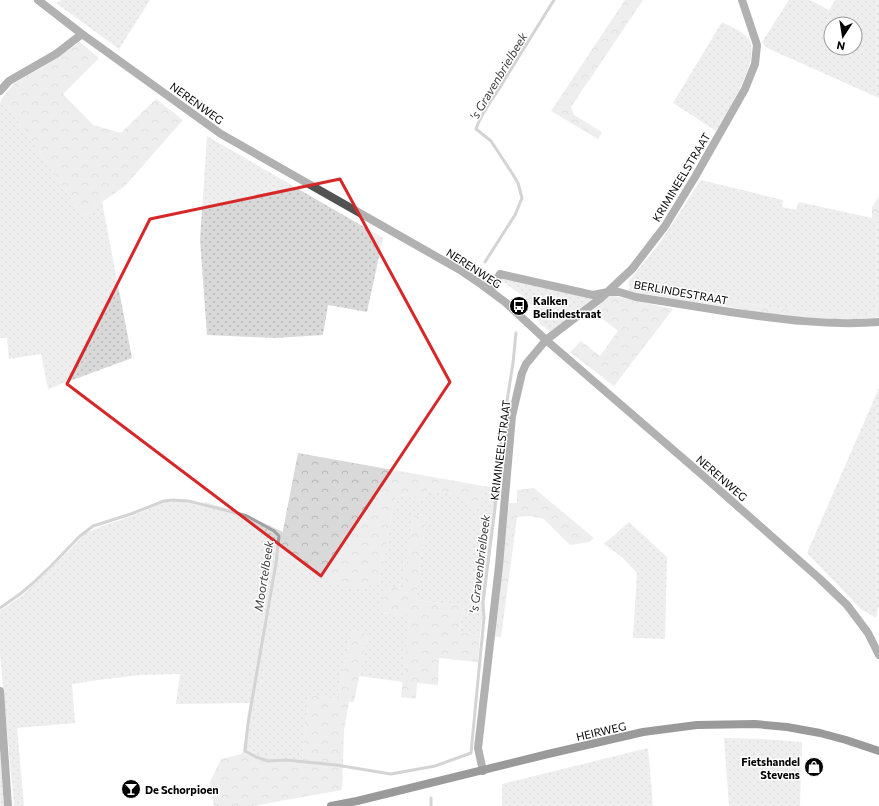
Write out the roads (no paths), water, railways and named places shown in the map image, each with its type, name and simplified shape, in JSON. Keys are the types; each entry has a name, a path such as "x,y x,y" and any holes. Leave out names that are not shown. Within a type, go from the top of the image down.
{"main road":[{"name":"HEIRWEG","path":"331,806 643,732 697,725 755,724 787,727 833,736 879,751"}],"street":[{"name":"NERENWEG","path":"38,0 82,34 221,134 460,270 505,302 546,340 820,579 847,605 868,632 879,655"},
{"name":"KRIMINEELSTRAAT","path":"483,771 478,748 498,566 512,416 522,374 526,364 546,340 608,292 632,269 665,226 695,177 745,90 755,64 757,45 742,0"},
{"path":"0,91 9,81 56,54 82,34"},
{"name":"BERLINDESTRAAT","path":"490,291 500,274 593,295 608,292 619,292 636,297 770,318 858,324 879,322"},
{"path":"0,691 8,806"}],"waterway":[{"name":"'s Gravenbrielbeek","path":"485,262 515,215 522,198 518,183 491,141 476,129 486,108 554,0"},
{"name":"Moortelbeek","path":"0,608 32,584 79,537 93,526 131,514 164,501 173,500 188,501 247,516 274,531 279,536 276,563 248,723 245,751 268,761 286,760 336,765 391,774 435,766 471,753 484,618 483,602 495,508 500,446 513,363 516,333"},
{"name":"'s Gravenbrielbeek","path":"431,798 431,806"}],"place":[{"name":"Kalken Belindestraat","path":"519,306"},
{"name":"Fietshandel Stevens","path":"814,767"},
{"name":"De Schorpioen","path":"131,789"}]}
